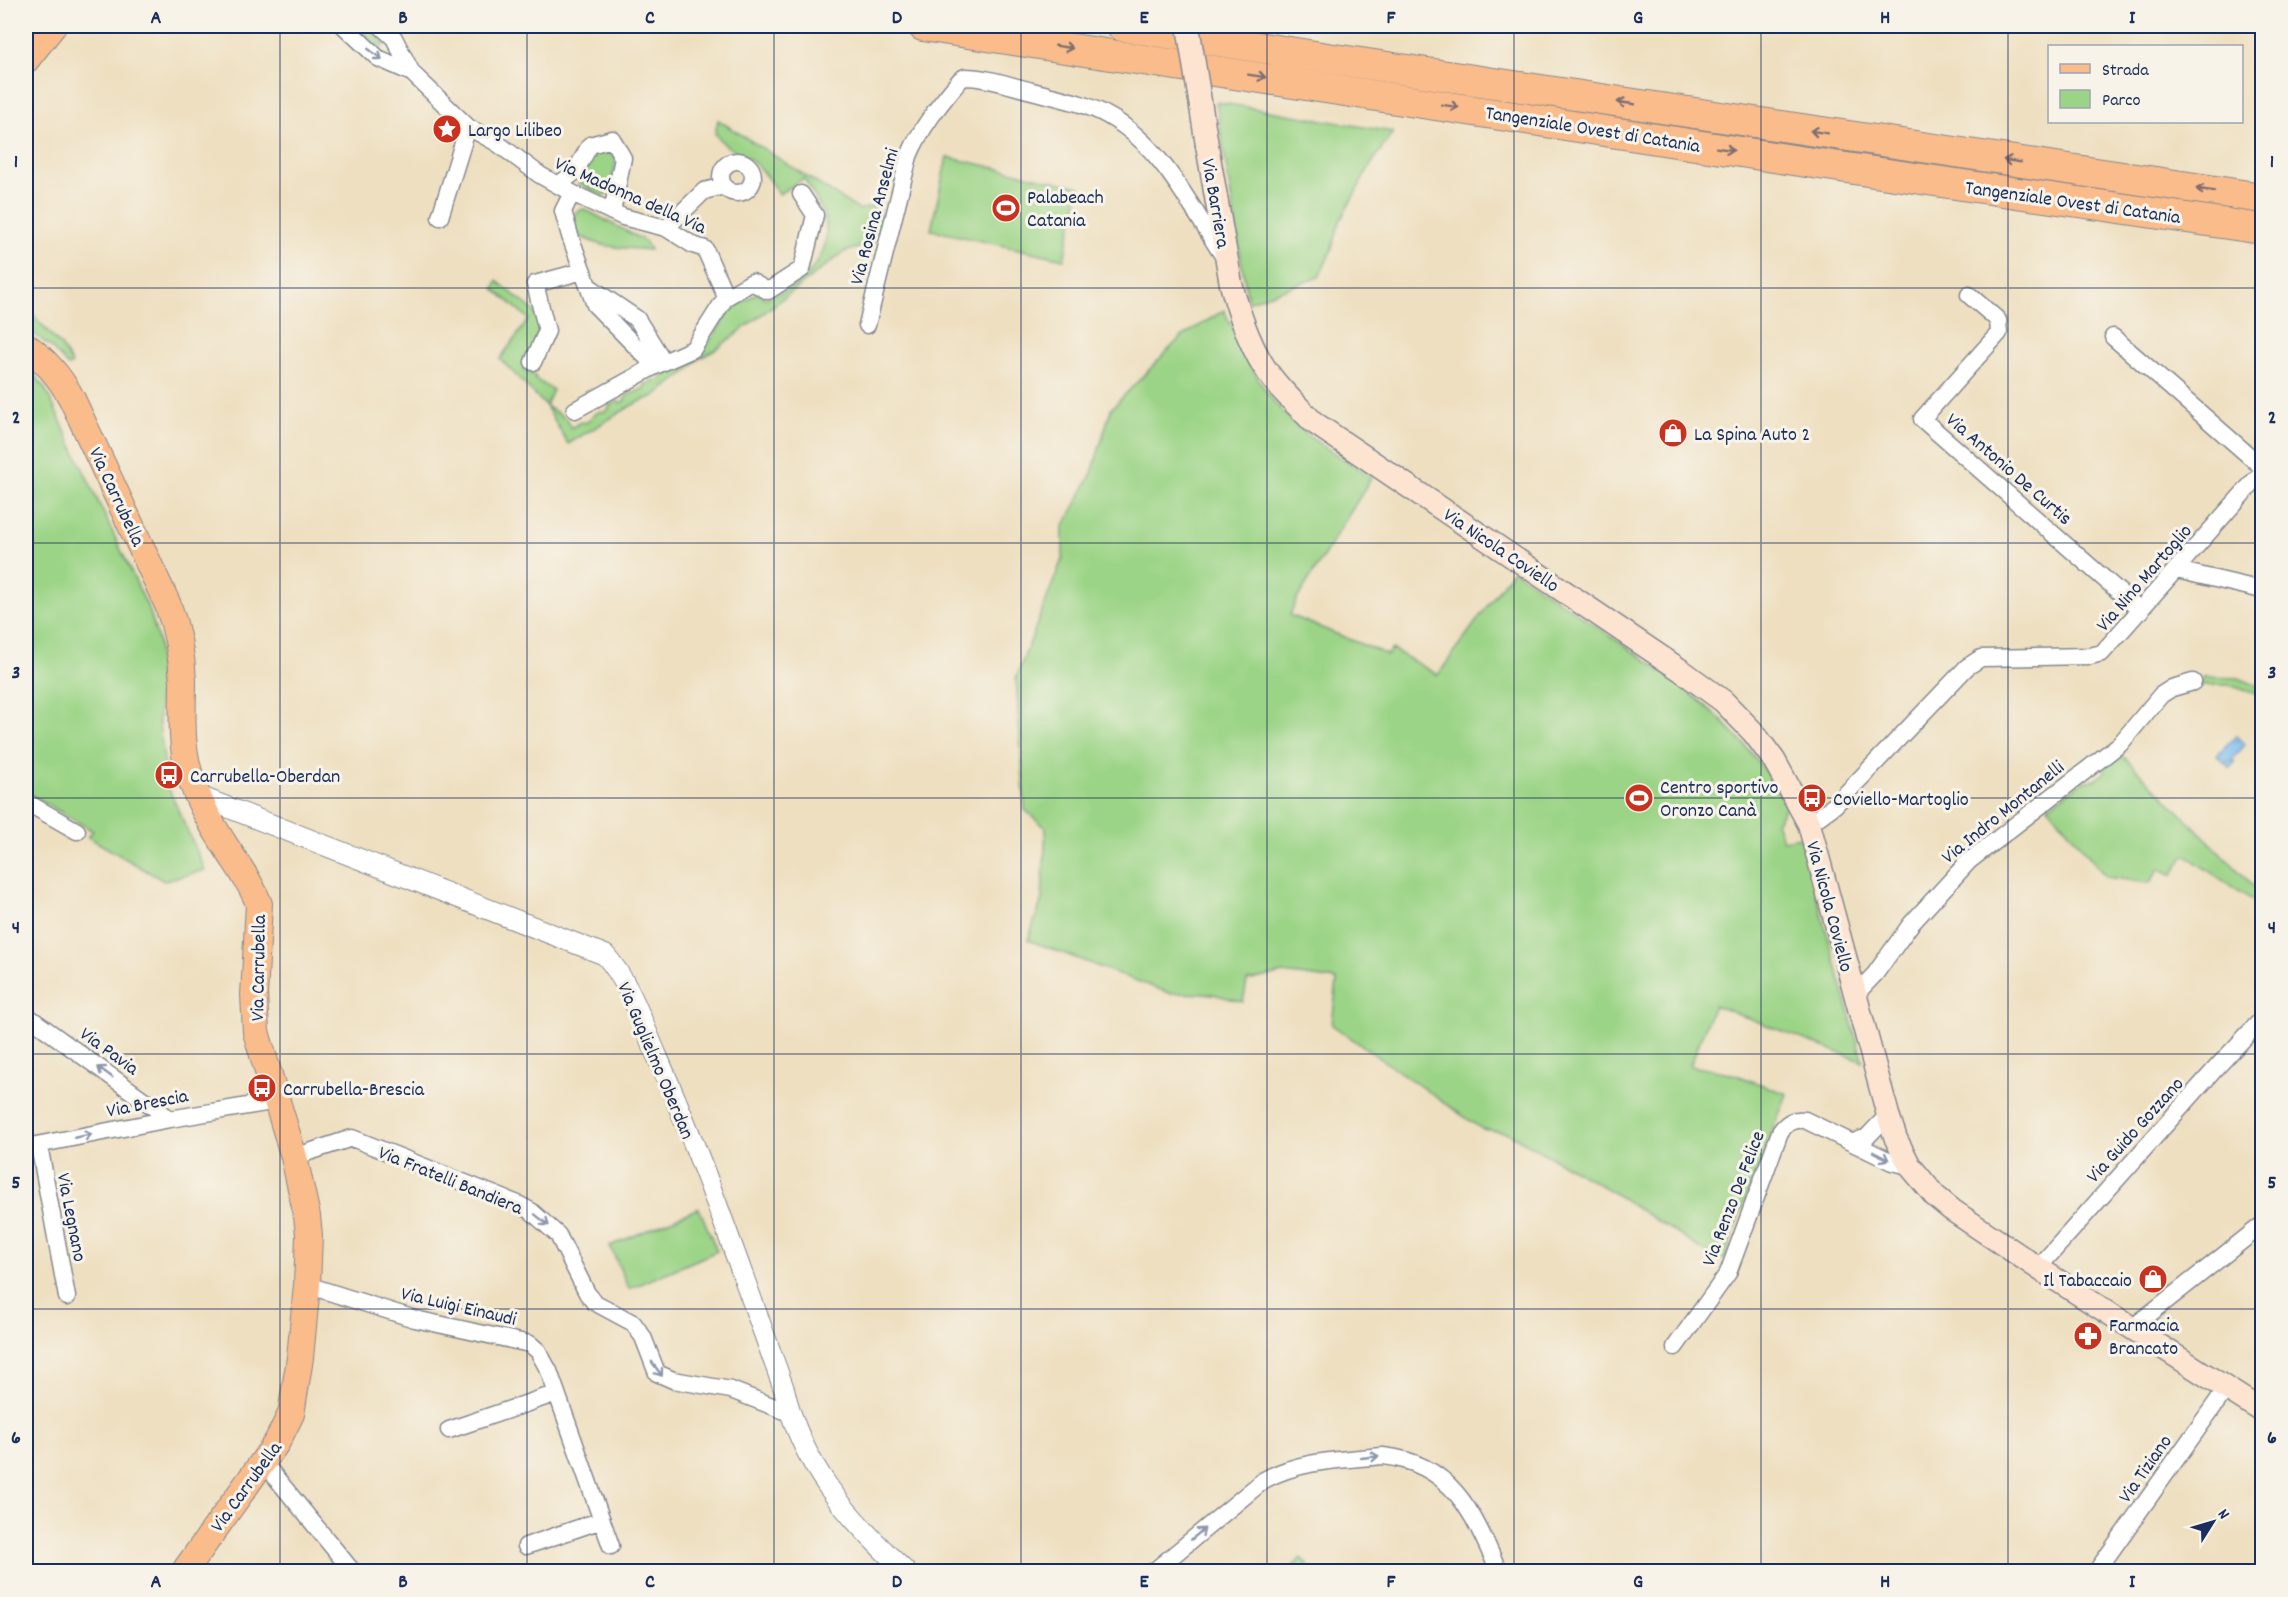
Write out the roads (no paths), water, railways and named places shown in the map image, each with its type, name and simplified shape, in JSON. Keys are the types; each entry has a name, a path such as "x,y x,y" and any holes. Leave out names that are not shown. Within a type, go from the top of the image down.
{"highway":[{"name":"Tangenziale Ovest di Catania","path":"923,26 1806,162 2262,229"},
{"name":"Tangenziale Ovest di Catania","path":"1122,26 2262,198"}],"main road":[{"path":"26,60 53,26"},
{"name":"Via Barriera","path":"1188,26 1226,260"},
{"name":"Via Nicola Coviello","path":"1226,260 1236,304 1255,349 1268,373 1312,422 1672,664 1723,701 1753,732 1774,760 1809,824 1896,1139 1910,1166 1935,1196 2038,1269 2226,1389 2259,1403"},
{"name":"Via Carrubella","path":"26,346 43,358 56,372 72,399 168,605 180,646 183,744 196,795 254,891 259,904 254,1018 256,1032 294,1157 307,1216 309,1235 307,1285 300,1358 291,1414 264,1463 184,1572"}],"street":[{"path":"344,26 378,58 412,73"},
{"path":"381,26 394,38 412,73"},
{"name":"Via Madonna della Via","path":"412,73 468,127 497,143 540,175 623,217 666,228 693,245 705,249 726,297"},
{"name":"Via Rosina Anselmi","path":"867,325 909,156 918,134 934,111 965,77 1090,107 1129,129 1147,145 1174,179 1226,260"},
{"path":"440,217 468,127"},
{"path":"612,212 623,158 612,139 590,146 565,189 563,211 595,305 659,364"},
{"path":"666,228 704,191 724,186"},
{"path":"575,410 659,364 693,349 726,297 752,282 768,291 802,270 815,215 801,194"},
{"path":"533,362 547,331 535,284 585,278"},
{"name":"Via Antonio De Curtis","path":"1969,295 1998,320 1999,333 1922,419 2141,611"},
{"path":"2113,337 2262,467"},
{"name":"Via Nino Martoglio","path":"1809,824 1835,805 1968,667 1981,658 2091,656 2102,653 2262,472"},
{"path":"2177,570 2262,590"},
{"name":"Via Indro Montanelli","path":"1855,995 1875,974 1911,924 1969,861 2120,744 2161,695 2172,688 2193,682"},
{"name":"Via Guglielmo Oberdan","path":"196,795 605,955 616,967 627,988 681,1110 784,1389 789,1413"},
{"path":"26,802 77,831"},
{"name":"Via Pavia","path":"26,1015 170,1119"},
{"name":"Via Guido Gozzano","path":"2038,1269 2262,1019"},
{"name":"Via Brescia","path":"32,1146 277,1101"},
{"path":"1854,1142 1867,1137 1888,1115"},
{"name":"Via Renzo De Felice","path":"1675,1347 1728,1273 1780,1132 1786,1124 1795,1119 1805,1120 1854,1142"},
{"name":"Via Fratelli Bandiera","path":"294,1157 352,1138 518,1204 558,1235 587,1293 594,1302 633,1323 642,1337 657,1373 673,1380 731,1390 789,1413"},
{"path":"1854,1142 1892,1162 1910,1166"},
{"name":"Via Legnano","path":"32,1146 67,1297"},
{"path":"2132,1328 2262,1225"},
{"name":"Via Luigi Einaudi","path":"307,1285 415,1319 530,1344 544,1361 557,1393 611,1546"},
{"name":"Via Tiziano","path":"2096,1572 2226,1389"},
{"path":"449,1430 557,1393"},
{"path":"789,1413 799,1438 837,1501 876,1544 906,1572"},
{"path":"1153,1572 1264,1480 1282,1470 1304,1464 1383,1456 1395,1457 1424,1467 1446,1482 1474,1517 1499,1572"},
{"path":"264,1463 353,1572"},
{"path":"526,1546 602,1520"}],"water":[{"path":"2236,736 2245,745 2232,759 2235,762 2230,768 2217,756"}],"place":[{"name":"Largo Lilibeo","path":"447,129"},
{"name":"Palabeach Catania","path":"1006,208"},
{"name":"La Spina Auto 2","path":"1673,433"},
{"name":"Carrubella-Oberdan","path":"169,775"},
{"name":"Centro sportivo Oronzo Canà","path":"1639,798"},
{"name":"Coviello-Martoglio","path":"1812,798"},
{"name":"Carrubella-Brescia","path":"262,1088"},
{"name":"Il Tabaccaio","path":"2153,1279"},
{"name":"Farmacia Brancato","path":"2088,1336"}]}
